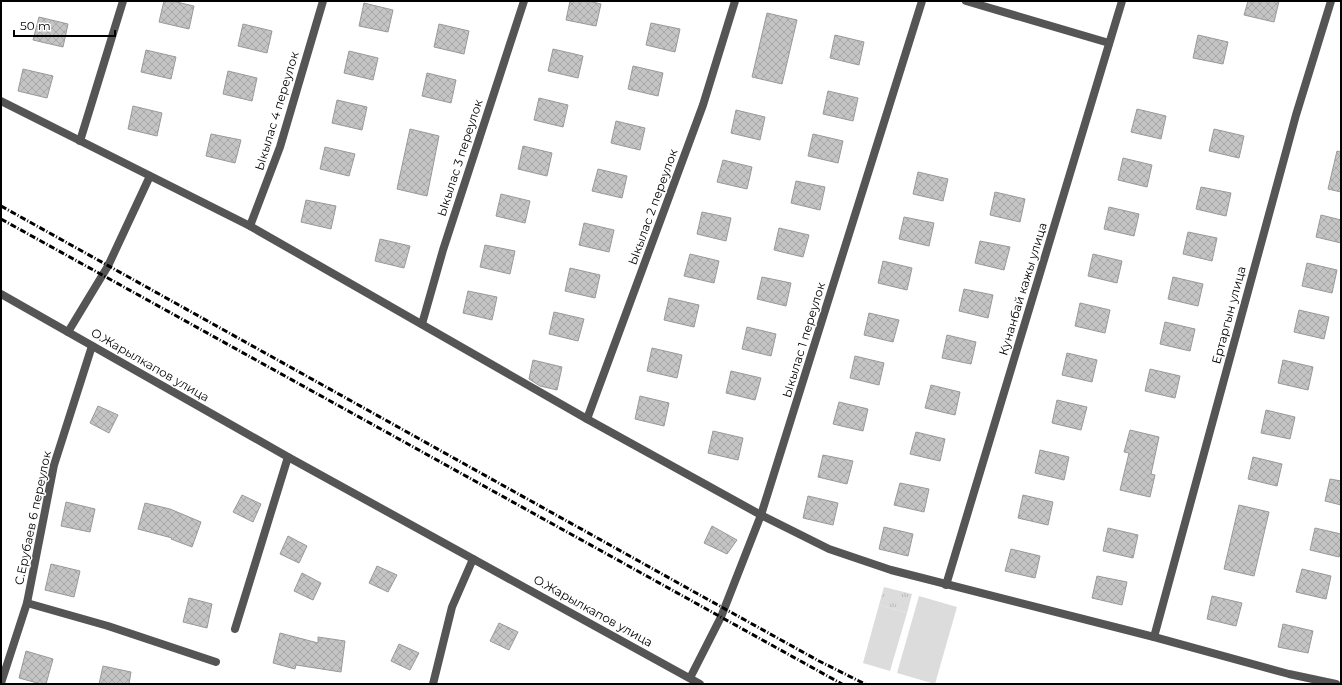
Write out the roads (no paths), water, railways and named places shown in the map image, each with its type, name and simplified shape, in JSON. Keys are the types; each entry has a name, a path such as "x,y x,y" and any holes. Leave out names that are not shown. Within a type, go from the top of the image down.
{"street":[{"path":"80,141 123,1"},
{"name":"Ыкылас 4 переулок","path":"250,226 280,147 323,1"},
{"name":"Ыкылас 3 переулок","path":"422,324 443,250 524,1"},
{"name":"Ыкылас 2 переулок","path":"587,420 703,105 735,1"},
{"name":"Ыкылас 1 переулок","path":"690,678 721,617 762,515 922,1"},
{"path":"966,1 1109,43"},
{"name":"Кунанбай кажы улица","path":"946,585 1122,1"},
{"name":"Ертаргын улица","path":"1154,637 1296,115 1331,1"},
{"path":"1,101 250,226 587,420 762,515 829,549 891,570 946,585 1154,637 1312,682 1336,684"},
{"path":"68,332 108,266 150,176"},
{"name":"О.Жарылкапов улица","path":"1,294 288,457 700,684"},
{"name":"С.Ерубаев 6 переулок","path":"1,683 27,603 54,465 92,346"},
{"path":"235,629 288,457"},
{"path":"433,684 452,607 473,559"},
{"name":"С.Ерубаев 6 переулок","path":"27,603 108,626 216,662"}],"railway":[{"path":"1,206 819,661 865,684"},
{"path":"1,219 842,684"}]}
